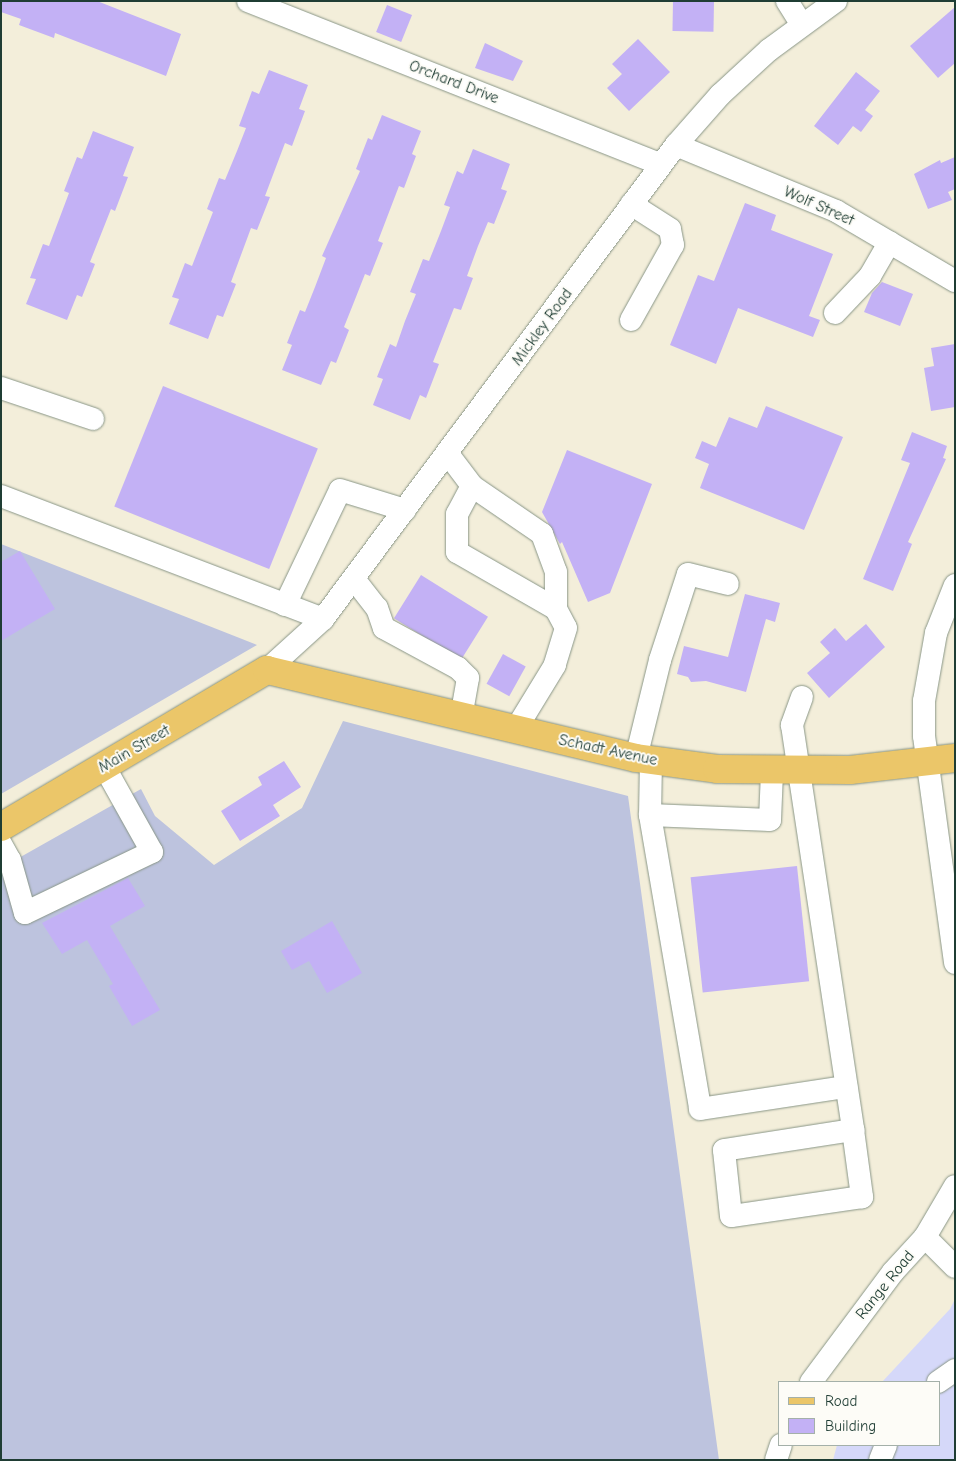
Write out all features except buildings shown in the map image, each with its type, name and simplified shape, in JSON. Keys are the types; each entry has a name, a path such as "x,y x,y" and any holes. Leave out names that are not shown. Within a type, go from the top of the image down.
{"main road":[{"name":"Schadt Avenue","path":"267,670 644,759 717,769 772,772 850,770 955,758"},
{"name":"Main Street","path":"1,827 267,670"}],"street":[{"name":"Orchard Drive","path":"248,1 660,164"},
{"path":"787,1 802,25"},
{"name":"Mickley Road","path":"267,670 323,619 448,454 660,164 676,145 720,95 769,50 836,1"},
{"name":"Wolf Street","path":"676,145 836,211 955,281"},
{"path":"631,204 670,229 673,245 631,320"},
{"path":"835,313 870,276 890,242"},
{"path":"1,388 93,419"},
{"path":"448,454 472,486 542,534 556,572 556,609 566,628 555,665 516,729"},
{"path":"472,486 457,514 457,552 556,609"},
{"path":"285,605 340,490 405,510"},
{"path":"1,496 323,619"},
{"path":"728,584 688,574 660,660 644,759 650,815 700,1109 846,1087"},
{"path":"354,579 377,608 384,628 458,668 468,678 461,716"},
{"path":"955,585 936,633 928,666 924,701 928,761 955,963"},
{"path":"802,697 792,725 853,1130 862,1197 731,1216 724,1150 853,1130"},
{"path":"1,844 10,860 25,913 152,852 104,766"},
{"path":"650,815 770,820 772,772"},
{"name":"Range Road","path":"813,1381 875,1296 924,1237 955,1186"},
{"path":"924,1237 955,1267"},
{"path":"939,1381 955,1370"},
{"path":"776,1460 781,1446"},
{"path":"880,1460 886,1446"}],"shaded area":[{"path":"1,544 257,645 1,794"},
{"path":"343,721 628,796 719,1460 1,1460 1,868 141,789 155,816 214,865 302,808"},
{"path":"955,1299 955,1460 833,1460 837,1446 941,1446 941,1381 883,1381 950,1309"}]}
